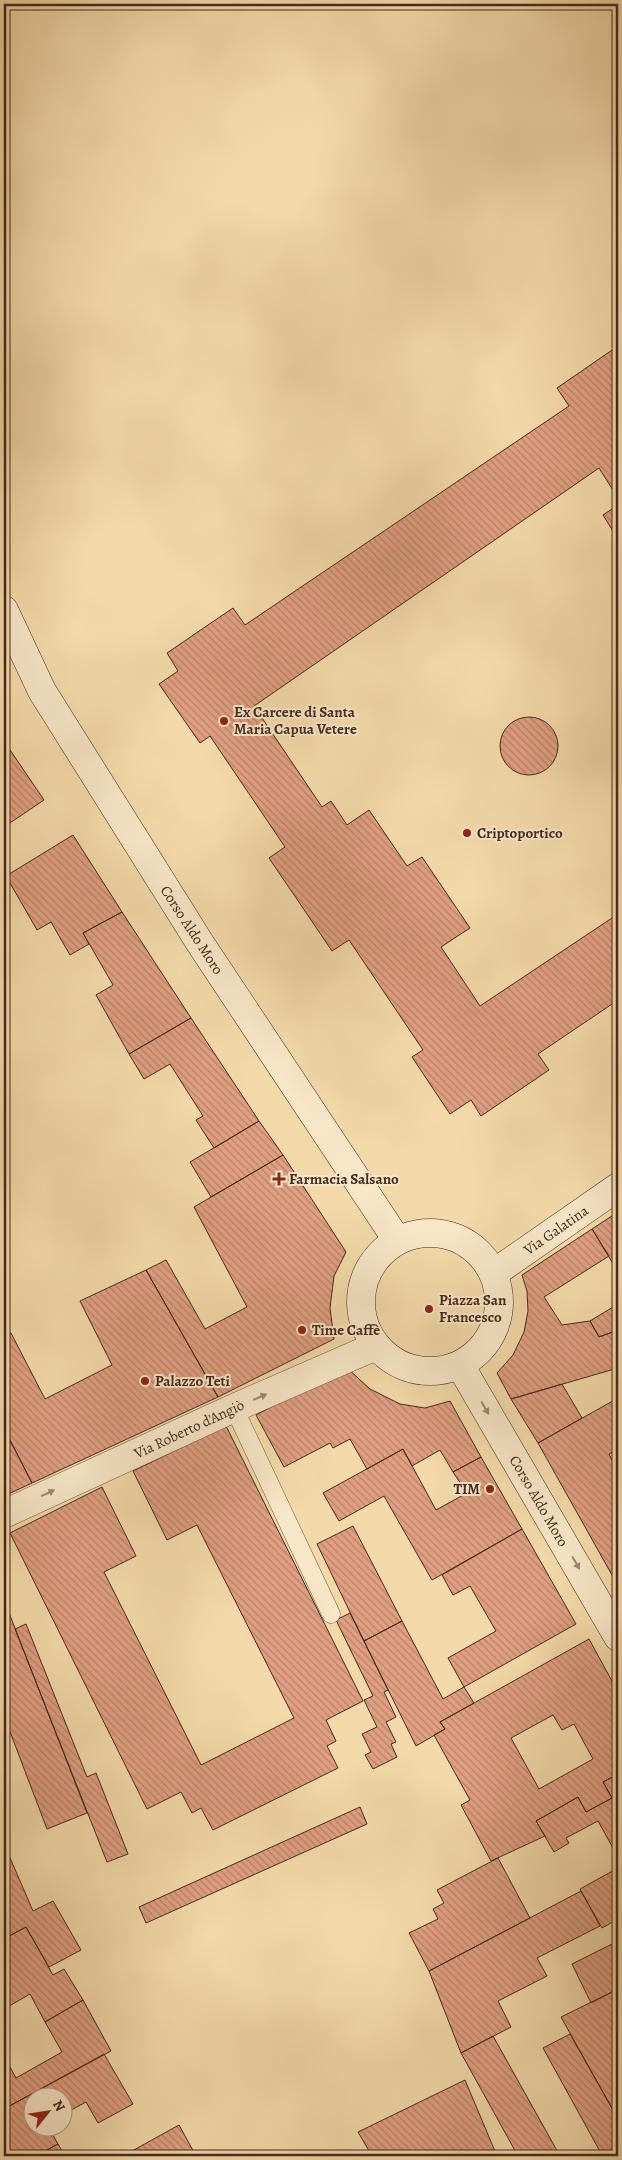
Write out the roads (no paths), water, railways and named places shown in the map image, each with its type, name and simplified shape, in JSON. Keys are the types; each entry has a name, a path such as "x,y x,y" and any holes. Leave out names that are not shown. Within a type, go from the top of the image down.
{"main road":[{"name":"Corso Aldo Moro","path":"4,610 42,691 57,716 200,943 397,1240"},
{"name":"Via Galatina","path":"494,1273 618,1187"},
{"path":"442,1232 469,1244 481,1254 494,1273 500,1294 499,1316 492,1336 478,1353 460,1366 438,1371 415,1370 394,1361 376,1346 366,1328 361,1309 362,1288 369,1269 381,1252 397,1240 419,1233 442,1232"},
{"name":"Via Roberto d'Angiò","path":"4,1514 234,1408 376,1346"},
{"name":"Corso Aldo Moro","path":"460,1366 614,1620"}],"lane":[{"path":"234,1408 331,1614"}],"place":[{"name":"Ex Carcere di Santa Maria Capua Vetere","path":"224,721"},
{"name":"Criptoportico","path":"467,833"},
{"name":"Farmacia Salsano","path":"279,1179"},
{"name":"Piazza San Francesco","path":"429,1309"},
{"name":"Time Caffè","path":"302,1330"},
{"name":"Palazzo Teti","path":"145,1381"},
{"name":"TIM","path":"490,1489"}]}
